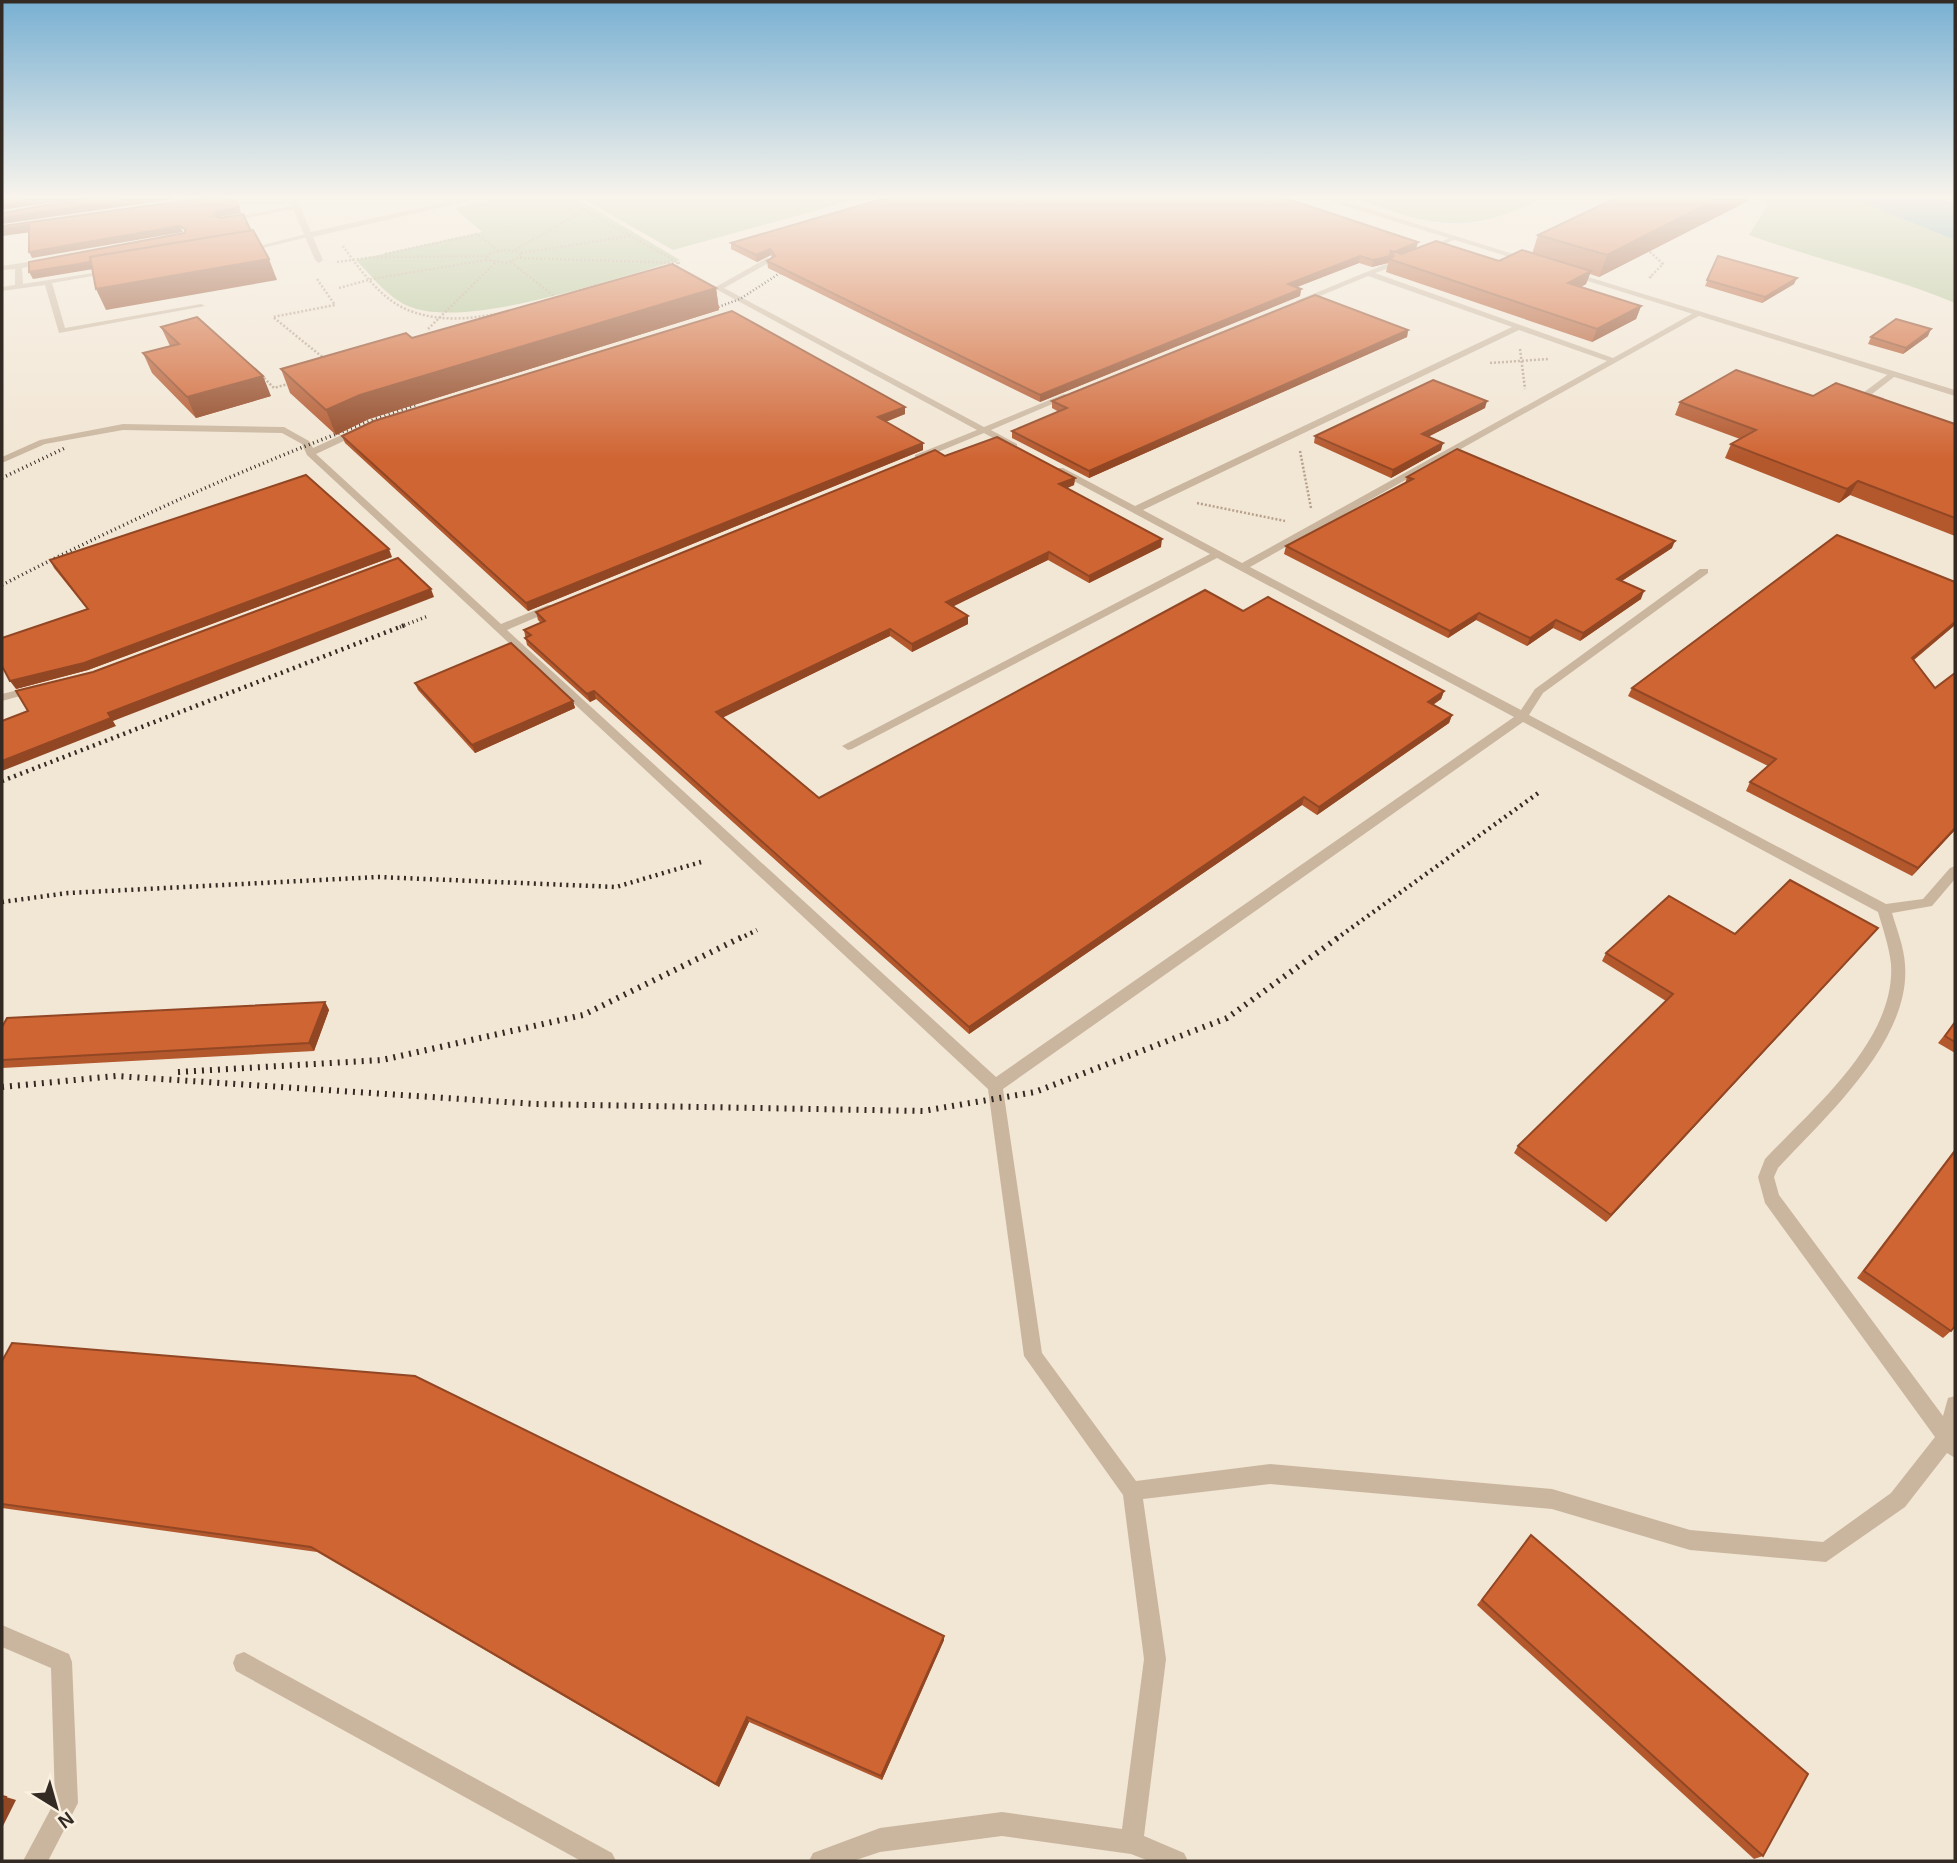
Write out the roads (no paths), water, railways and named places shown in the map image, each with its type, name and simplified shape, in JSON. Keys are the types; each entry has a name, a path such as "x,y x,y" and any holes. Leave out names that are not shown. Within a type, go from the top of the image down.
{"street":[{"path":"1606,284 1955,393"}],"lane":[{"path":"2,289 34,284"},
{"path":"49,284 62,331 201,306"},
{"path":"726,284 718,288 1031,455"},
{"path":"1291,305 1341,284"},
{"path":"1398,284 1615,361"},
{"path":"738,310 751,306"},
{"path":"1242,567 1700,313"},
{"path":"1135,510 1518,327"},
{"path":"1891,404 1866,395 1894,374"},
{"path":"908,461 1074,393"},
{"path":"310,453 373,424"},
{"path":"2,460 43,442 123,427 284,430 306,443 310,453 995,1086 1033,1356 1132,1491 1156,1659 1132,1842"},
{"path":"1043,461 1884,909 1927,903 1955,871"},
{"path":"405,558 418,553"},
{"path":"848,746 1217,554"},
{"path":"995,1086 1522,717 1539,691 1704,571"},
{"path":"500,629 564,603"},
{"path":"2,698 41,688"},
{"path":"1884,909 1898,970 1892,1007 1865,1060 1771,1164 1766,1177 1772,1198 1951,1442"},
{"path":"1132,1491 1270,1474 1539,1497 1690,1540 1826,1552 1898,1500 1951,1442 1955,1405"},
{"path":"2,1636 61,1662 67,1803 35,1861"},
{"path":"244,1663 604,1861"},
{"path":"821,1861 880,1840 1002,1824 1132,1842 1176,1861"}],"railway":[{"path":"702,313 740,299 763,284"},
{"path":"2,585 205,488 415,405"},
{"path":"2,478 67,447"},
{"path":"400,627 428,616"},
{"path":"2,781 405,625"},
{"path":"1336,939 1541,791"},
{"path":"2,902 68,893 378,877 616,887 701,862"},
{"path":"739,939 757,930"},
{"path":"178,1072 382,1060 583,1015 742,937"},
{"path":"2,1087 116,1076 536,1104 923,1111 1035,1092 1227,1018 1339,937"}]}
